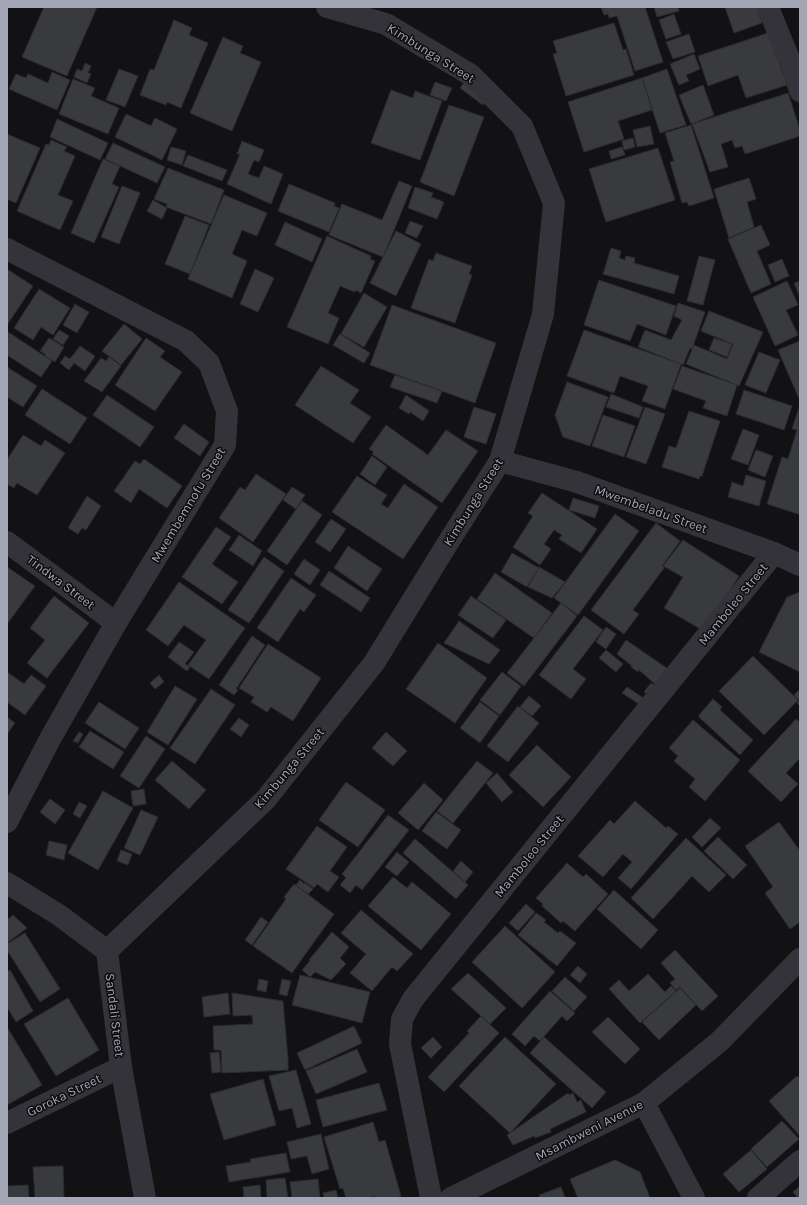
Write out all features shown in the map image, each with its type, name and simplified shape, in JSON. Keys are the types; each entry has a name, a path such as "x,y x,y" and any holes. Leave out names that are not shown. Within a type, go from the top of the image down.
{"street":[{"name":"Kimbunga Street","path":"107,951 271,793 374,663 500,461 543,314 554,204 522,126 471,75 386,24 327,7"},
{"path":"768,7 796,68 800,91"},
{"name":"Mwembemnofu Street","path":"7,249 186,341 209,363 227,411 225,446 116,623 50,739 7,822"},
{"name":"Mwembeladu Street","path":"500,461 576,482 774,553 800,565"},
{"name":"Tindwa Street","path":"7,542 116,623"},
{"name":"Mamboleo Street","path":"431,1198 400,1044 402,1019 413,999 774,553"},
{"path":"7,882 59,915 107,951"},
{"name":"Sandali Street","path":"107,951 122,1067 146,1198"},
{"name":"Msambweni Avenue","path":"451,1198 644,1103 720,1040 800,959"},
{"name":"Goroka Street","path":"7,1124 122,1067"},
{"path":"644,1103 694,1198"},
{"path":"758,1198 800,1161"}],"building":[{"path":"44,7 97,7 67,76 22,57"},
{"path":"601,7 645,7 663,62 635,71 617,16 609,18 608,14 604,15"},
{"path":"654,7 678,7 679,11 657,17"},
{"path":"725,7 757,7 762,23 734,33"},
{"path":"674,14 681,34 666,39 659,20"},
{"path":"174,20 192,28 189,35 208,43 181,108 167,102 166,105 140,95 150,69 154,70"},
{"path":"614,23 623,50 626,49 634,75 566,96 553,54 557,53 553,41"},
{"path":"768,33 787,85 746,98 738,75 708,86 698,56"},
{"path":"689,34 695,52 673,59 666,42"},
{"path":"223,37 243,46 240,53 261,62 232,131 190,113"},
{"path":"694,54 700,69 686,75 689,81 679,85 670,64"},
{"path":"85,63 91,66 88,73 91,74 87,83 74,77 77,69 82,71"},
{"path":"119,69 138,76 125,107 106,100"},
{"path":"667,69 686,125 660,133 642,78"},
{"path":"52,72 70,80 57,110 9,89 16,74 26,78 28,74 48,83"},
{"path":"472,72 495,88 483,105 460,88"},
{"path":"642,78 652,110 618,121 624,139 584,152 568,102"},
{"path":"73,79 95,88 91,96 119,108 108,134 59,114"},
{"path":"435,82 452,88 446,101 430,95"},
{"path":"703,85 714,115 691,124 679,95"},
{"path":"391,90 413,98 415,91 442,101 420,160 371,143"},
{"path":"788,93 800,130 800,136 745,154 742,146 735,148 732,140 721,144 728,167 710,172 692,124"},
{"path":"449,105 484,117 454,196 420,182"},
{"path":"126,114 151,126 155,118 177,129 162,160 115,137"},
{"path":"57,119 108,143 100,160 50,137"},
{"path":"691,125 714,198 689,206 687,202 682,203 670,162 674,161 665,133"},
{"path":"650,126 654,144 637,147 633,130"},
{"path":"7,134 40,148 16,203 7,199"},
{"path":"633,138 635,147 624,150 622,141"},
{"path":"51,140 67,147 64,151 75,156 58,195 73,201 60,230 17,211 46,144 49,145"},
{"path":"242,141 264,150 259,162 254,160 248,174 259,178 264,166 283,174 271,204 227,184 240,154 237,154"},
{"path":"113,143 165,167 157,183 105,159"},
{"path":"171,147 186,151 182,165 167,160"},
{"path":"622,147 625,155 611,159 609,151"},
{"path":"658,148 675,200 606,222 589,169"},
{"path":"188,155 227,170 222,181 183,166"},
{"path":"103,159 120,166 112,184 119,187 94,243 71,233"},
{"path":"168,168 224,190 211,224 166,207 167,204 154,199"},
{"path":"749,178 756,199 747,202 754,227 729,238 714,189"},
{"path":"399,181 412,186 383,257 329,235 342,204 382,220"},
{"path":"289,184 335,203 334,206 339,208 329,232 278,211"},
{"path":"122,186 140,193 119,244 101,237"},
{"path":"415,187 433,193 431,197 444,202 437,219 408,208"},
{"path":"224,195 267,213 257,236 242,230 232,254 247,261 232,298 188,279"},
{"path":"153,200 167,208 162,219 147,211"},
{"path":"185,216 209,225 190,274 165,264"},
{"path":"410,221 423,226 417,238 405,233"},
{"path":"285,222 322,239 312,262 275,245"},
{"path":"761,225 770,245 757,251 771,284 751,293 728,239"},
{"path":"396,231 421,244 396,296 370,283"},
{"path":"327,236 371,256 370,259 375,261 361,293 356,290 355,292 340,286 328,313 339,318 328,344 287,327"},
{"path":"611,248 621,251 619,258 625,260 626,256 635,258 634,263 679,276 674,294 603,274"},
{"path":"436,253 472,266 469,274 472,275 455,323 411,308 429,259 433,261"},
{"path":"699,256 715,260 703,305 687,301"},
{"path":"782,259 789,276 775,282 768,265"},
{"path":"7,269 33,286 7,325"},
{"path":"255,269 274,278 258,312 240,304"},
{"path":"599,280 676,306 666,335 637,324 630,341 584,325"},
{"path":"787,281 798,305 786,310 798,335 775,346 753,297"},
{"path":"800,281 800,297 794,283"},
{"path":"39,289 70,308 53,335 41,327 33,340 14,328"},
{"path":"364,293 387,307 364,347 341,334"},
{"path":"678,303 705,312 692,349 690,348 683,365 638,347 645,330 671,340 682,320 674,316"},
{"path":"75,304 89,312 77,333 63,325"},
{"path":"392,305 496,343 475,403 370,365"},
{"path":"709,311 763,332 739,386 686,364 694,345 727,359 733,344 701,331"},
{"path":"124,324 142,339 121,365 102,351"},
{"path":"59,330 69,336 63,345 53,339"},
{"path":"584,330 681,364 665,409 642,401 648,386 620,376 614,393 567,376"},
{"path":"8,332 52,361 41,377 7,355"},
{"path":"340,334 370,353 364,363 333,345"},
{"path":"49,338 64,347 55,362 40,351"},
{"path":"146,338 165,351 160,357 182,372 155,411 115,385"},
{"path":"714,338 732,344 727,357 709,350"},
{"path":"800,341 800,401 778,350"},
{"path":"80,346 95,356 85,371 74,363 69,370 60,363 65,356 70,359"},
{"path":"759,352 780,360 766,393 745,385"},
{"path":"109,357 121,366 102,392 84,381 101,358 106,361"},
{"path":"321,366 359,390 350,403 371,417 353,443 295,405"},
{"path":"682,366 737,385 727,416 703,408 706,401 673,389"},
{"path":"7,367 37,386 23,407 7,397"},
{"path":"395,375 442,391 437,403 390,387"},
{"path":"567,382 608,397 590,446 563,437 555,415"},
{"path":"42,389 87,418 70,444 25,415"},
{"path":"744,390 792,406 784,430 736,414"},
{"path":"611,394 643,407 639,418 606,407"},
{"path":"107,395 154,427 140,447 93,415"},
{"path":"406,395 429,411 423,421 410,412 409,414 399,408"},
{"path":"474,407 496,414 486,444 464,437"},
{"path":"645,407 665,414 646,464 626,457"},
{"path":"799,408 800,514 798,514 767,504 782,457 788,459 797,430 792,429"},
{"path":"689,411 720,421 702,476 700,476 699,479 662,467 669,446 676,448"},
{"path":"603,415 635,426 624,457 592,446"},
{"path":"184,424 209,442 200,456 174,438"},
{"path":"386,425 428,455 446,430 478,451 442,503 372,454 374,452 369,449"},
{"path":"743,429 759,435 748,465 731,459"},
{"path":"23,435 41,446 45,440 65,453 37,495 17,483 14,488 7,484 7,460"},
{"path":"756,450 773,456 765,477 748,470"},
{"path":"372,456 387,467 375,485 360,474"},
{"path":"144,459 182,486 167,508 139,489 131,503 114,491 135,461 140,464"},
{"path":"256,474 286,494 253,542 219,518 240,487 245,490"},
{"path":"746,475 766,481 759,506 728,497 732,482 743,486"},
{"path":"357,476 387,495 381,504 388,508 404,484 438,507 403,559 332,512"},
{"path":"292,487 305,495 296,509 283,500"},
{"path":"542,493 597,529 581,553 559,539 562,535 554,530 544,544 551,549 540,565 513,547 533,516 528,513"},
{"path":"87,496 101,506 86,530 82,528 78,534 68,528"},
{"path":"573,498 599,506 595,518 569,510"},
{"path":"302,501 322,515 287,565 267,551"},
{"path":"615,514 639,531 578,615 554,598"},
{"path":"331,519 346,529 330,552 315,542"},
{"path":"656,523 680,541 662,566 664,568 633,610 639,614 624,634 591,610"},
{"path":"216,527 231,537 212,564 238,582 222,604 182,577"},
{"path":"239,535 262,551 253,566 229,550"},
{"path":"683,540 739,576 704,631 664,608 683,577 663,566"},
{"path":"348,546 382,569 367,591 334,568"},
{"path":"512,553 539,568 527,587 501,572"},
{"path":"264,557 284,571 249,623 228,610"},
{"path":"304,559 320,570 310,585 294,574"},
{"path":"7,567 35,586 7,624"},
{"path":"539,567 565,582 552,598 528,587"},
{"path":"329,571 370,598 361,612 320,585"},
{"path":"495,573 552,613 534,638 477,599"},
{"path":"291,578 316,595 304,612 300,609 278,642 257,628"},
{"path":"179,582 245,628 209,679 188,665 206,640 184,625 168,646 146,630"},
{"path":"800,592 800,672 759,652 787,597"},
{"path":"54,596 89,623 47,678 27,663 45,640 30,628"},
{"path":"471,596 506,620 493,638 458,615"},
{"path":"561,603 577,616 524,686 507,673"},
{"path":"584,616 603,630 573,669 586,679 571,699 539,675"},
{"path":"459,621 500,650 489,664 444,643"},
{"path":"606,627 616,634 606,649 596,642"},
{"path":"252,636 265,645 236,689 238,690 234,695 219,685"},
{"path":"626,640 668,669 656,685 639,670 638,672 631,667 632,666 617,654"},
{"path":"179,642 194,652 185,664 190,667 187,671 168,657"},
{"path":"438,643 487,678 455,723 406,689"},
{"path":"268,644 321,678 293,721 271,707 267,712 251,702 254,697 239,688"},
{"path":"606,650 623,664 616,672 599,658"},
{"path":"753,656 798,700 764,735 719,691"},
{"path":"7,672 24,684 31,675 46,686 25,715 7,702"},
{"path":"502,672 521,686 500,715 480,700"},
{"path":"159,675 164,682 155,689 150,683"},
{"path":"651,683 661,691 654,700 644,692"},
{"path":"175,686 197,699 168,745 147,732"},
{"path":"627,687 652,704 648,710 622,693"},
{"path":"211,689 235,705 195,764 170,748"},
{"path":"800,689 800,706 797,703 799,700 794,695"},
{"path":"529,696 541,706 532,716 520,707"},
{"path":"713,699 722,707 720,710 753,740 740,755 699,717 699,715"},
{"path":"99,702 139,728 125,749 85,723"},
{"path":"480,702 499,716 480,743 460,728"},
{"path":"518,706 539,723 508,762 487,746"},
{"path":"7,717 15,723 7,734"},
{"path":"239,718 249,725 241,737 230,729"},
{"path":"796,719 800,723 800,758 786,773 798,784 781,802 748,771"},
{"path":"693,720 740,760 705,801 689,787 695,779 674,761 678,756 669,748"},
{"path":"90,731 124,752 113,769 79,747"},
{"path":"79,732 83,734 78,743 73,741"},
{"path":"386,732 407,751 393,766 372,748"},
{"path":"146,736 165,749 139,788 120,776"},
{"path":"537,745 571,777 543,807 509,775"},
{"path":"172,761 206,790 189,809 155,780"},
{"path":"477,761 493,773 453,823 437,811"},
{"path":"497,773 513,792 502,802 486,783"},
{"path":"346,782 385,810 358,847 319,820"},
{"path":"424,783 443,800 418,830 398,813"},
{"path":"144,789 146,804 133,806 131,791"},
{"path":"103,791 133,808 98,870 68,853"},
{"path":"50,799 65,810 55,824 40,812"},
{"path":"635,801 666,828 668,826 678,834 631,889 618,878 632,862 623,854 603,877 578,856 610,820 614,824"},
{"path":"79,802 87,806 80,818 73,814"},
{"path":"141,810 158,817 140,855 124,848"},
{"path":"436,812 461,830 447,849 422,831"},
{"path":"388,815 409,830 362,890 356,885 350,893 340,885 346,878 342,874"},
{"path":"710,818 721,828 702,847 692,837"},
{"path":"779,822 800,851 800,922 790,929 765,893 773,887 745,846"},
{"path":"317,826 347,847 330,871 339,877 328,892 317,884 314,888 286,869"},
{"path":"718,837 747,865 733,879 704,851"},
{"path":"686,838 726,875 709,892 692,876 653,919 631,898"},
{"path":"415,839 468,885 456,899 403,853"},
{"path":"49,841 67,845 64,860 46,855"},
{"path":"121,850 132,854 128,865 117,861"},
{"path":"397,852 409,862 397,876 385,867"},
{"path":"461,861 473,872 465,882 453,871"},
{"path":"567,863 583,877 586,874 608,894 575,931 563,921 561,923 542,906 543,904 536,898"},
{"path":"393,877 407,888 412,882 451,914 421,950 368,906"},
{"path":"300,880 313,889 308,894 296,885"},
{"path":"294,884 334,914 292,973 253,946 286,899 284,897"},
{"path":"614,890 658,930 641,949 597,909"},
{"path":"526,904 535,912 518,931 509,923"},
{"path":"361,910 413,954 397,971 392,967 372,991 350,973 366,954 341,933"},
{"path":"536,913 546,920 544,922 558,933 560,931 576,943 557,966 518,935"},
{"path":"13,915 27,928 7,943 7,920"},
{"path":"261,917 268,922 252,945 245,940"},
{"path":"505,926 555,972 522,1008 472,962"},
{"path":"332,932 349,947 340,958 346,964 331,980 315,972 310,977 302,970"},
{"path":"25,933 60,989 40,1002 7,950 7,944"},
{"path":"675,950 718,996 702,1011 680,987 676,990 670,983 675,979 661,963"},
{"path":"578,966 587,974 580,983 570,975"},
{"path":"10,970 33,1011 16,1022 7,1007 7,972"},
{"path":"468,973 506,1008 490,1024 451,989"},
{"path":"648,974 665,992 671,986 676,991 640,1023 609,989 619,980 629,991"},
{"path":"300,975 370,992 362,1023 292,1005"},
{"path":"565,977 587,997 574,1011 552,991"},
{"path":"259,979 268,981 266,992 257,990"},
{"path":"282,979 291,981 287,996 279,994"},
{"path":"680,988 696,1005 659,1040 642,1022"},
{"path":"550,991 575,1013 567,1021 562,1016 540,1041 534,1036 525,1046 512,1034"},
{"path":"228,993 230,1014 204,1017 202,997"},
{"path":"232,993 283,1001 288,1070 222,1073 221,1050 214,1050 213,1026 253,1024 252,1015 233,1016"},
{"path":"68,998 99,1050 56,1076 24,1024"},
{"path":"481,1016 499,1033 444,1092 428,1077 469,1033 467,1031"},
{"path":"608,1017 640,1049 625,1064 592,1032"},
{"path":"354,1026 362,1043 305,1070 297,1053"},
{"path":"7,1027 42,1085 7,1105"},
{"path":"433,1037 442,1047 431,1058 421,1048"},
{"path":"505,1037 556,1084 510,1133 459,1086"},
{"path":"544,1037 606,1092 592,1108 530,1053"},
{"path":"357,1049 367,1072 316,1094 306,1071"},
{"path":"219,1052 221,1072 212,1073 210,1053"},
{"path":"296,1070 311,1124 297,1128 292,1108 279,1111 269,1076"},
{"path":"797,1076 800,1079 800,1136 769,1101"},
{"path":"263,1079 276,1125 224,1140 210,1094"},
{"path":"379,1083 387,1110 323,1127 316,1100"},
{"path":"568,1093 569,1095 573,1093 577,1102 581,1100 586,1112 550,1129 551,1132 535,1138 534,1136 513,1145 507,1135"},
{"path":"782,1121 799,1139 767,1167 751,1149"},
{"path":"373,1122 379,1142 385,1140 401,1196 396,1198 375,1198 374,1196 369,1198 346,1198 343,1188 340,1189 324,1137"},
{"path":"321,1134 329,1169 312,1174 307,1156 291,1159 287,1142"},
{"path":"751,1150 767,1169 739,1192 723,1174"},
{"path":"286,1153 290,1172 229,1182 226,1166 251,1162 250,1159"},
{"path":"615,1160 640,1172 650,1198 578,1198 570,1179"},
{"path":"63,1166 64,1198 35,1198 33,1167"},
{"path":"285,1178 288,1198 267,1198 266,1180"},
{"path":"318,1179 320,1198 292,1198 290,1182"},
{"path":"28,1185 29,1198 7,1198 7,1186"},
{"path":"260,1185 261,1198 244,1198 243,1187"},
{"path":"800,1186 800,1198 798,1198 793,1192"},
{"path":"561,1187 565,1198 540,1198 539,1195"},
{"path":"336,1190 338,1198 324,1198 323,1193"}]}
